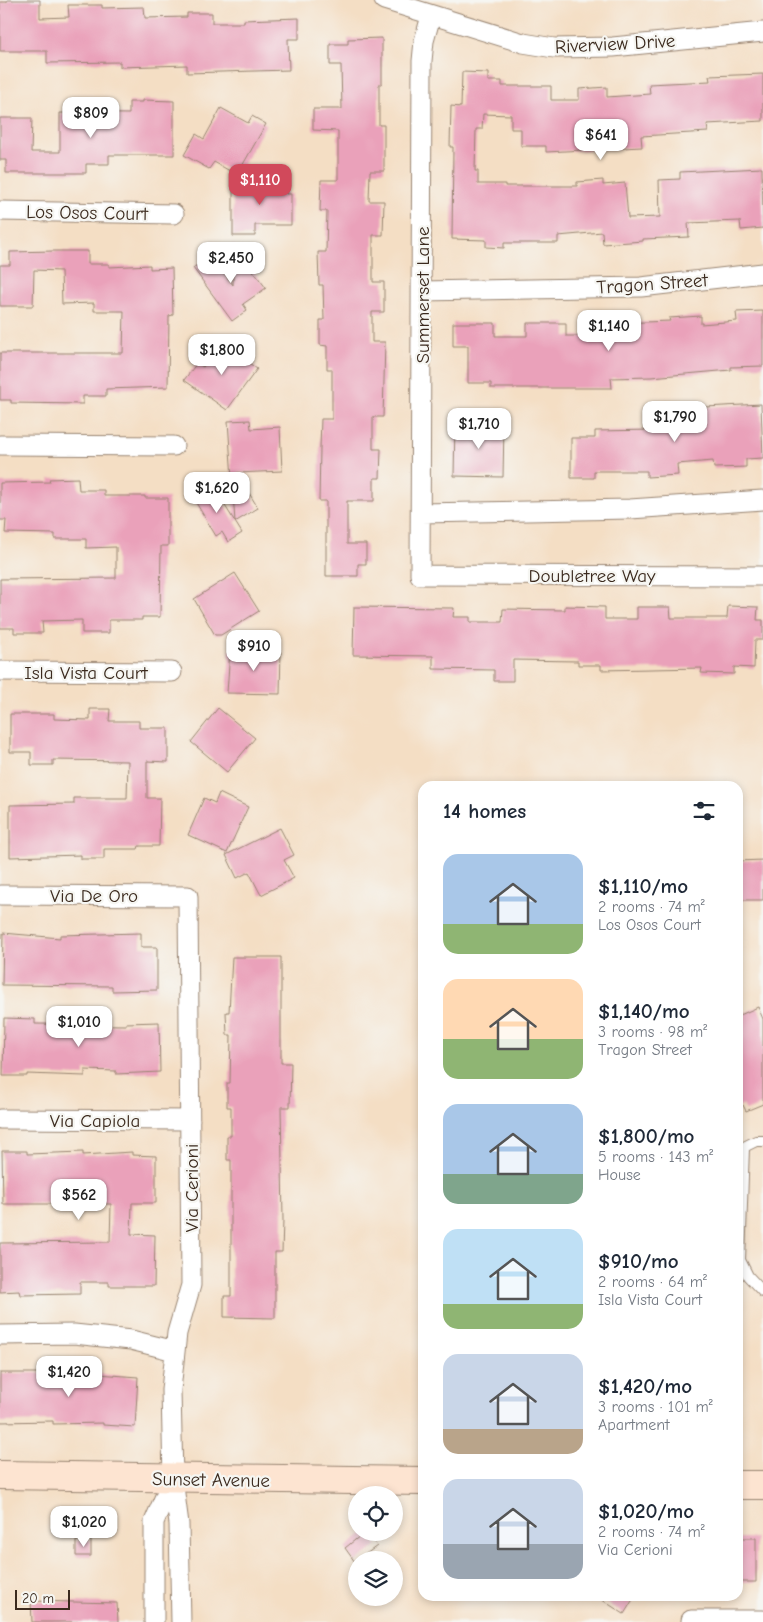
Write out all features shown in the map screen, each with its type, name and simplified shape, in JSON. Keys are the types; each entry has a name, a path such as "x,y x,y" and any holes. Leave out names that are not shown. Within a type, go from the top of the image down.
{"main road":[{"name":"Sunset Avenue","path":"0,1475 173,1479 418,1481"},
{"path":"743,1485 763,1485"}],"street":[{"name":"Riverview Drive","path":"384,0 523,43 554,48 613,47 763,32"},
{"name":"Summerset Lane","path":"420,575 422,60 424,41 431,16"},
{"name":"Los Osos Court","path":"0,211 174,214"},
{"name":"Tragon Street","path":"422,291 641,287 763,273"},
{"path":"0,445 174,446"},
{"path":"421,513 630,509 763,500"},
{"name":"Doubletree Way","path":"420,575 763,576"},
{"name":"Isla Vista Court","path":"0,671 172,672"},
{"name":"Via De Oro","path":"0,895 188,896"},
{"name":"Via Cerioni","path":"181,1622 179,1524 173,1479 171,1390 177,1333 191,1285 188,896"},
{"name":"Via Capiola","path":"0,1119 190,1120"},
{"path":"0,1335 74,1334 131,1340 175,1351"},
{"name":"Via Cerioni","path":"154,1622 154,1522 173,1479"},
{"path":"691,1621 763,1620"}],"lane":[{"path":"743,1175 744,1147 756,1141 763,1141"},
{"path":"743,1266 748,1276 763,1292"}],"building":[{"path":"7,0 40,0 40,18 69,17 68,5 102,5 102,8 144,7 145,18 187,17 187,13 212,13 212,23 244,23 244,20 299,18 299,39 288,39 289,70 187,73 187,65 120,67 120,62 47,63 47,51 0,51 0,2 7,2"},
{"path":"382,38 382,84 379,84 379,125 384,125 384,171 370,171 369,201 384,201 383,235 373,235 373,282 384,282 384,312 372,312 372,342 385,342 383,417 373,417 373,449 381,449 380,478 374,478 374,501 347,501 347,544 366,544 366,564 358,564 358,576 326,576 326,501 319,501 320,448 321,419 332,419 332,369 327,369 327,346 320,345 320,320 324,320 323,285 319,285 318,252 326,252 327,211 320,211 321,180 338,180 338,131 313,130 313,109 342,109 341,65 330,65 330,44 348,44 348,39"},
{"path":"462,72 488,73 488,81 502,81 502,86 551,86 551,100 579,100 579,89 607,87 607,97 650,94 649,84 710,81 709,76 763,74 763,121 707,124 708,132 641,136 642,147 546,152 546,146 521,146 521,129 511,129 511,115 483,114 482,129 476,129 475,171 478,171 478,184 577,186 577,182 603,180 603,185 625,183 628,218 660,217 659,180 680,179 680,172 762,168 763,228 741,230 740,221 688,223 689,237 643,239 643,241 603,244 602,232 558,236 558,243 504,243 504,248 486,247 486,240 452,239 453,147 450,147 451,106 461,107"},
{"path":"143,100 174,101 174,155 109,155 109,164 86,164 86,173 6,173 6,160 0,160 0,118 32,118 31,152 60,152 60,113 129,114 129,102 143,102"},
{"path":"221,108 248,123 252,116 266,124 237,175 214,162 209,169 184,155 196,134 204,139"},
{"path":"233,182 286,182 286,194 291,194 291,225 255,225 255,236 233,236"},
{"path":"233,244 266,288 243,304 247,310 232,321 193,268 211,255 233,285"},
{"path":"88,251 88,264 109,264 109,267 150,265 150,269 172,268 173,315 169,316 168,387 106,389 106,396 83,396 83,404 11,403 11,400 0,400 0,353 123,353 124,311 94,311 94,303 62,304 61,271 34,270 33,306 0,306 0,265 10,265 10,252"},
{"path":"763,311 763,366 731,367 731,370 651,377 611,378 612,388 491,388 491,383 468,383 468,346 453,346 453,323 495,323 495,336 527,336 527,323 566,323 566,336 621,336 620,323 670,321 669,318 701,316 701,324 737,321 736,312"},
{"path":"221,342 257,369 227,410 184,380 197,363 203,367"},
{"path":"761,404 763,458 746,459 746,467 714,468 713,461 677,464 678,475 647,477 647,471 594,471 594,478 571,478 571,438 595,438 595,431 654,430 653,416 668,415 668,409"},
{"path":"250,420 251,429 280,427 282,471 237,473 258,508 235,522 228,421"},
{"path":"455,423 504,425 503,477 454,476"},
{"path":"78,478 79,490 104,490 104,496 168,498 168,546 161,546 160,617 142,617 142,620 109,620 109,633 82,633 82,620 42,621 43,633 14,633 14,628 0,628 0,579 116,578 116,547 86,548 86,539 55,539 55,534 5,533 6,520 0,520 0,483 50,482 49,479"},
{"path":"212,485 242,533 228,542 222,532 216,536 192,496"},
{"path":"235,573 259,611 221,635 215,635 194,599"},
{"path":"565,606 605,607 605,619 637,619 637,607 670,607 671,618 727,618 728,606 758,607 757,620 763,620 763,640 755,640 754,668 734,667 734,674 701,673 702,668 601,670 601,665 578,665 578,661 513,660 513,681 494,681 494,670 433,669 433,656 353,655 354,607 454,608 453,617 470,617 470,622 502,622 503,609 565,610"},
{"path":"230,650 281,651 280,694 227,693"},
{"path":"218,708 255,738 227,772 191,742"},
{"path":"90,709 110,709 109,721 139,721 139,728 168,728 168,762 147,761 147,798 160,798 159,846 139,846 138,849 104,849 104,859 81,859 81,855 10,857 10,805 74,804 74,798 127,798 128,761 53,760 53,765 31,765 31,752 10,752 10,714 54,714 54,719 90,720"},
{"path":"219,793 248,807 227,853 188,835 204,798 215,803"},
{"path":"280,828 294,855 284,860 294,878 261,895 249,872 237,878 226,855"},
{"path":"763,860 763,900 743,900 743,861"},
{"path":"3,933 60,938 60,935 141,933 141,947 157,947 157,990 112,991 112,986 2,985"},
{"path":"232,957 281,957 281,1063 291,1063 290,1107 281,1107 283,1220 282,1252 275,1252 275,1318 224,1317 224,1296 231,1296 231,1160 227,1160 227,1136 231,1136 231,1107 227,1107 227,1083 230,1083 231,1035 227,1035 226,1012 229,1012"},
{"path":"758,1007 763,1019 763,1104 746,1111 743,1105 743,1014"},
{"path":"4,1018 35,1019 35,1024 126,1025 126,1023 159,1022 160,1072 116,1074 116,1071 85,1070 85,1076 27,1074 27,1076 3,1076"},
{"path":"2,1151 27,1151 27,1154 83,1152 83,1155 132,1152 132,1155 156,1156 156,1203 132,1203 131,1234 155,1235 154,1286 109,1286 109,1282 80,1282 80,1294 20,1295 19,1291 0,1292 0,1243 110,1242 111,1204 3,1204"},
{"path":"0,1373 85,1373 138,1377 135,1427 103,1425 103,1423 53,1424 53,1421 0,1422"},
{"path":"743,1538 756,1538 756,1582 743,1582"},
{"path":"91,1540 91,1556 76,1556 76,1541"},
{"path":"354,1541 373,1541 377,1546 370,1551 348,1552 345,1548"},
{"path":"31,1601 117,1603 118,1622 32,1622"},
{"path":"604,1601 632,1601 624,1614"}]}
